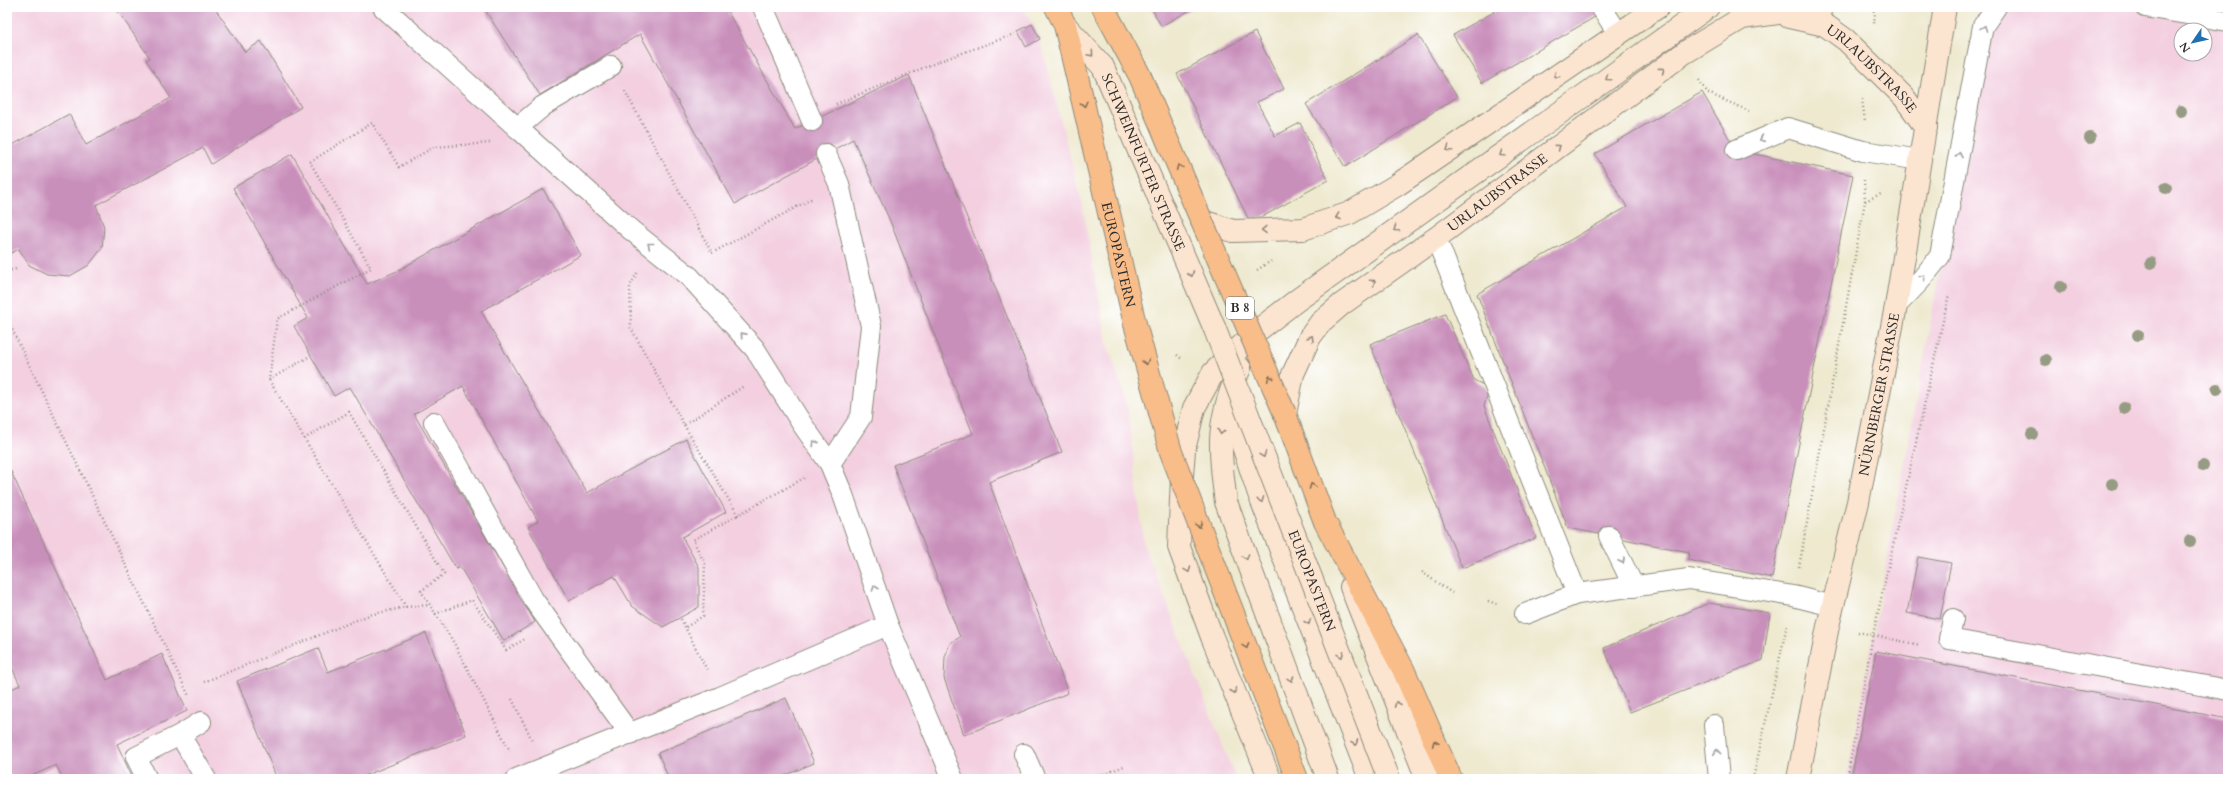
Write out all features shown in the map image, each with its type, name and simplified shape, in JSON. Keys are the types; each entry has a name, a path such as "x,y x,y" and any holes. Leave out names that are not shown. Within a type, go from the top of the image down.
{"main road":[{"name":"B 8","path":"1103,7 1140,76 1285,414 1325,522"},
{"name":"EUROPASTERN","path":"1060,16 1135,324 1171,452 1297,779"},
{"path":"1325,522 1403,668 1450,779"}],"street":[{"path":"1198,212 1233,231 1303,229 1350,213 1397,184 1610,20 1658,7"},
{"name":"URLAUBSTRASSE","path":"1257,331 1296,301 1708,7"},
{"name":"URLAUBSTRASSE","path":"1285,414 1293,374 1310,337 1321,322 1342,304 1436,238 1684,53 1742,18 1760,14 1822,7"},
{"name":"NÜRNBERGER STRASSE","path":"1798,779 1833,606 1858,502 1896,306 1945,7"},
{"name":"URLAUBSTRASSE","path":"1760,14 1804,19 1825,25 1846,40 1904,97 1926,128"},
{"name":"SCHWEINFURTER STRASSE","path":"1060,16 1103,67 1214,327"},
{"name":"EUROPASTERN","path":"1214,327 1389,779"},
{"path":"1257,331 1235,381 1226,407 1220,433 1220,460 1226,502 1328,779"},
{"path":"1257,331 1213,373 1194,408 1184,450 1179,547 1212,637 1270,779"},
{"name":"EUROPASTERN","path":"1235,381 1244,446 1259,494 1370,779"},
{"name":"B 8","path":"1325,522 1427,779"}],"lane":[{"path":"763,7 812,121"},
{"path":"1896,306 1920,281 1940,256 1983,26 1996,7"},
{"path":"2145,7 2228,21"},
{"path":"382,8 647,243 689,276 755,349 830,464 843,495 888,625 952,779"},
{"path":"517,128 543,106 611,66"},
{"path":"1736,150 1788,128 1863,151 1920,160"},
{"path":"826,154 839,184 871,326 861,417 830,464"},
{"path":"1436,238 1578,594"},
{"path":"434,422 533,599 630,734"},
{"path":"1609,536 1634,587"},
{"path":"1525,614 1578,594 1689,579 1793,596 1833,606"},
{"path":"1953,619 1949,639 2228,690"},
{"path":"520,778 720,697 888,625"},
{"path":"147,779 136,757 180,736 201,722"},
{"path":"1714,725 1719,779"},
{"path":"180,736 206,779"},
{"path":"1024,754 1035,779"}],"path":[{"path":"867,90 940,60 1015,34"},
{"path":"611,66 712,253 839,184"},
{"path":"1699,79 1708,93 1788,128"},
{"path":"406,606 269,380 277,320 371,268 310,162 372,123 399,167 434,147 495,143 517,128"},
{"path":"1753,779 1793,596 1865,200"},
{"path":"647,243 630,286 631,328 684,425 738,515"},
{"path":"7,271 16,269"},
{"path":"1847,779 1873,635 1950,287"},
{"path":"7,319 201,722"},
{"path":"269,380 310,356"},
{"path":"684,425 768,370"},
{"path":"304,439 349,412 444,574 421,591 454,643 520,778"},
{"path":"686,627 703,616 705,564 693,540 830,464"},
{"path":"1422,572 1452,593"},
{"path":"435,614 472,600 506,650 552,625"},
{"path":"204,682 369,615 406,606 429,605"},
{"path":"682,619 720,697"},
{"path":"1873,635 1929,647 1949,639"},
{"path":"512,699 545,768"},
{"path":"1093,779 1124,766"}],"shaded area":[{"path":"7,7 1023,7 1040,39 1081,200 1107,343 1127,404 1144,545 1236,779 7,779"},
{"path":"1988,7 2228,7 2228,779 1847,779"}],"building":[{"path":"115,7 214,7 245,52 261,41 301,107 211,164 203,148 96,205 104,227 102,248 89,265 70,276 47,274 29,265 19,249 7,255 7,148 69,114 86,145 171,98 146,60 150,58"},
{"path":"483,7 725,7 795,129 909,75 1062,452 989,482 1068,693 964,735 944,678 945,657 950,643 960,637 893,465 973,434 890,221 853,139 735,204 640,34 540,95"},
{"path":"1151,7 1196,7 1161,26"},
{"path":"1491,7 1612,7 1482,83 1453,35 1494,12"},
{"path":"1032,24 1040,39 1026,47 1018,31"},
{"path":"1255,32 1284,89 1257,102 1275,136 1300,123 1328,180 1262,217 1248,218 1177,74"},
{"path":"1418,35 1457,97 1345,167 1306,104"},
{"path":"1702,92 1736,150 1853,175 1772,578 1688,560 1689,552 1568,528 1477,294 1627,207 1595,154"},
{"path":"292,154 367,284 397,271 543,189 581,255 481,311 587,493 686,439 726,512 682,537 699,567 699,607 663,627 632,606 614,576 569,601 528,527 538,521 463,386 414,414 535,622 504,641 460,567 456,569 350,387 334,396 294,326 308,318 233,188"},
{"path":"1445,314 1474,380 1485,386 1488,393 1484,406 1536,538 1462,568 1370,344"},
{"path":"7,463 107,680 162,654 187,711 117,744 133,779 63,779 56,765 25,779 7,779 7,691 20,685 7,657"},
{"path":"1918,557 1951,563 1940,619 1907,613"},
{"path":"1709,603 1770,613 1763,660 1630,712 1604,648"},
{"path":"426,633 466,735 356,779 277,779 237,681 318,648 328,672"},
{"path":"1876,651 2228,719 2228,779 1851,779"},
{"path":"786,698 814,763 777,779 669,779 658,753"}]}
